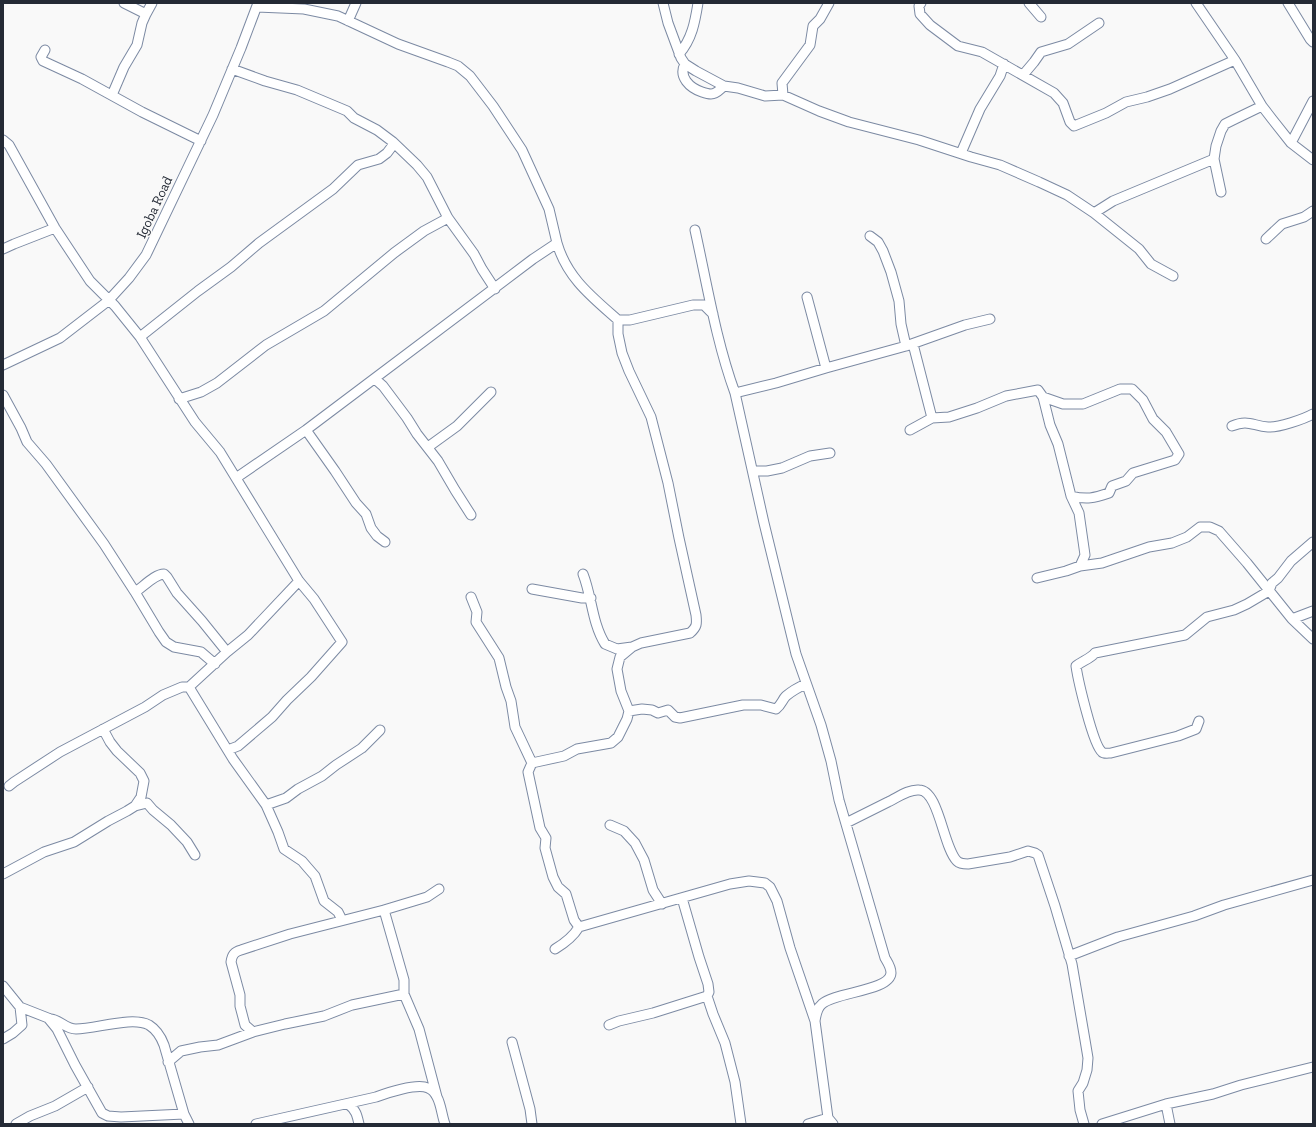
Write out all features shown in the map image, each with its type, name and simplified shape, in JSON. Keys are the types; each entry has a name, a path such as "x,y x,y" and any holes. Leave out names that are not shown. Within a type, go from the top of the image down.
{"street":[{"path":"124,3 146,14"},
{"path":"112,95 124,67 137,45 146,14 152,3"},
{"path":"348,21 356,3"},
{"path":"663,3 668,23 679,54 685,64 724,86 738,88 765,96 783,95 849,122 919,140 1000,165 1058,190 1094,213 1139,250 1151,264 1173,276"},
{"path":"679,54 689,40 693,29 698,3"},
{"path":"770,96 782,83 810,45 813,26 820,19 829,3"},
{"path":"921,3 919,6 920,14 930,25 958,46 982,52 1054,93 1060,98 1070,122 1074,126 1106,113 1126,102 1170,89 1235,60"},
{"path":"1029,3 1041,17"},
{"path":"1196,3 1235,60 1262,106 1291,143 1313,160"},
{"path":"1290,4 1310,40 1313,42"},
{"path":"257,5 304,9 338,16 398,44 458,66 470,76 493,106 522,150 549,209 561,258 577,282 589,294 618,320 630,320 693,305 704,305 713,314"},
{"name":"Igoba Road","path":"3,365 60,338 108,301 129,278 146,255 213,115 249,29 257,5"},
{"path":"1023,75 1041,52 1068,44 1099,23"},
{"path":"45,50 41,57 43,61 82,79 201,141"},
{"path":"685,64 682,69 683,76 688,84 698,91 710,94 718,92 724,86"},
{"path":"961,154 980,109 1000,76 1004,64"},
{"path":"232,69 265,82 297,90 347,111 354,118 377,130 393,142 417,164 426,177 448,218 474,254 484,273 495,289"},
{"path":"782,83 781,87 783,95"},
{"path":"1291,143 1313,101"},
{"path":"1221,192 1214,159 1216,146 1221,131 1225,124 1262,106"},
{"path":"3,140 9,145 55,228 90,281 114,306 140,337 195,422 220,452 299,581 314,599 342,642 311,677 272,717 238,746 228,750"},
{"path":"140,337 203,287 231,267 259,243 333,189 358,165 384,156 393,145 393,142"},
{"path":"1094,213 1113,201 1214,159"},
{"path":"1266,239 1282,224 1304,217 1313,212"},
{"path":"180,399 201,392 217,383 266,345 324,311 394,253 424,231 448,218"},
{"path":"3,250 14,244 55,228"},
{"path":"695,230 713,314 730,381 735,393 787,620 796,654 821,725 831,761 839,800 885,958 890,966 891,972 888,980 881,984 828,1000 818,1009 814,1021"},
{"path":"870,236 878,242 883,250 891,272 899,301 901,324 910,345 932,418"},
{"path":"236,478 306,430 533,259 557,243"},
{"path":"807,297 826,368"},
{"path":"735,393 776,383 910,345 965,325 990,319"},
{"path":"583,574 591,598 595,623 605,644 617,649 632,647 648,641 690,633 697,624 668,483 651,417 622,353 618,334 618,320"},
{"path":"375,378 383,386 407,418 416,434 428,447 471,515"},
{"path":"1043,397 1063,404 1082,404 1120,389 1132,389 1142,400 1153,419 1166,432 1179,454 1175,460 1133,473 1126,481 1112,486 1109,493 1094,498 1083,499 1071,496"},
{"path":"910,430 932,418 949,417 977,408 1006,396 1038,390 1043,397 1050,425 1058,444 1071,496 1079,513 1082,544 1085,555 1080,566"},
{"path":"428,447 457,426 491,392"},
{"path":"3,395 27,442 46,464 104,544 166,642 174,647 201,652 214,664"},
{"path":"1232,426 1240,422 1270,427 1303,420 1313,414"},
{"path":"306,430 336,471 356,503 366,514 371,528 377,536 385,542"},
{"path":"753,471 767,472 782,468 810,456 830,453"},
{"path":"1038,578 1066,572 1080,566 1102,563 1149,546 1172,543 1187,537 1196,529 1204,526 1210,527 1219,531 1292,619 1313,639"},
{"path":"1199,721 1196,729 1178,736 1111,753 1102,752 1098,747 1088,716 1080,689 1076,666 1096,653 1184,635 1207,617 1234,610 1247,604 1269,591 1272,582 1278,578 1291,561 1313,542"},
{"path":"135,592 157,575 164,574 177,593 202,620 227,652"},
{"path":"9,786 60,752 145,707 163,695 182,687 188,687 248,635 299,581"},
{"path":"532,589 582,598 591,598"},
{"path":"471,597 477,612 476,622 499,658 511,701 515,727 532,763 528,772 540,828 546,838 545,848 553,877 558,887 566,894 574,920 579,927"},
{"path":"1292,619 1313,611"},
{"path":"532,763 564,756 576,749 611,743 618,737 627,719 629,711 621,691 617,670 620,657 632,647"},
{"path":"629,711 642,709 652,710 658,713 668,710 674,717 680,718 743,705 761,705 776,709 782,704 785,697 806,684"},
{"path":"188,687 233,759 266,805 284,848 302,861 315,876 324,901 338,912 342,920"},
{"path":"103,729 117,751 140,774 144,781 141,797 135,806"},
{"path":"266,805 286,798 322,776 362,748 380,730"},
{"path":"846,823 906,793 920,790 926,791 930,795 952,854 957,861 962,864 1010,857 1028,851 1035,852 1038,855 1042,863 1069,956 1088,1058 1087,1070 1083,1083 1078,1091 1080,1110 1084,1124"},
{"path":"3,874 44,852 74,842 108,820 135,806 147,803 187,842 195,855"},
{"path":"610,825 624,832 635,843 644,860 653,890 662,904"},
{"path":"1069,956 1118,937 1313,880"},
{"path":"555,949 565,943 579,927 730,884 749,881 764,884 770,887 777,901 790,948 814,1021 831,1121 808,1124"},
{"path":"253,1032 245,1025 240,1006 240,995 231,962 234,953 256,945 426,897 440,889"},
{"path":"682,898 708,984 707,996 725,1043 735,1082 741,1124"},
{"path":"384,910 404,980 404,994 419,1029 445,1124"},
{"path":"3,986 20,1007 54,1019 64,1026 75,1029 126,1023 141,1023 149,1025 160,1036 184,1114 189,1124"},
{"path":"168,1062 181,1051 218,1045 253,1032 324,1016 352,1005 404,994"},
{"path":"609,1025 707,996"},
{"path":"807,996 813,1003 817,1005 822,1004"},
{"path":"3,1039 22,1026 20,1007"},
{"path":"48,1018 57,1029 75,1065 108,1120 121,1117 184,1114"},
{"path":"512,1042 530,1109 532,1124"},
{"path":"1102,1124 1166,1104 1213,1094 1241,1085 1313,1067"},
{"path":"256,1124 376,1098 394,1091 420,1087 427,1087 432,1090 437,1097"},
{"path":"16,1124 30,1116 55,1106 88,1088"},
{"path":"348,1104 354,1108 357,1113 359,1124"},
{"path":"1166,1104 1170,1124"}]}
